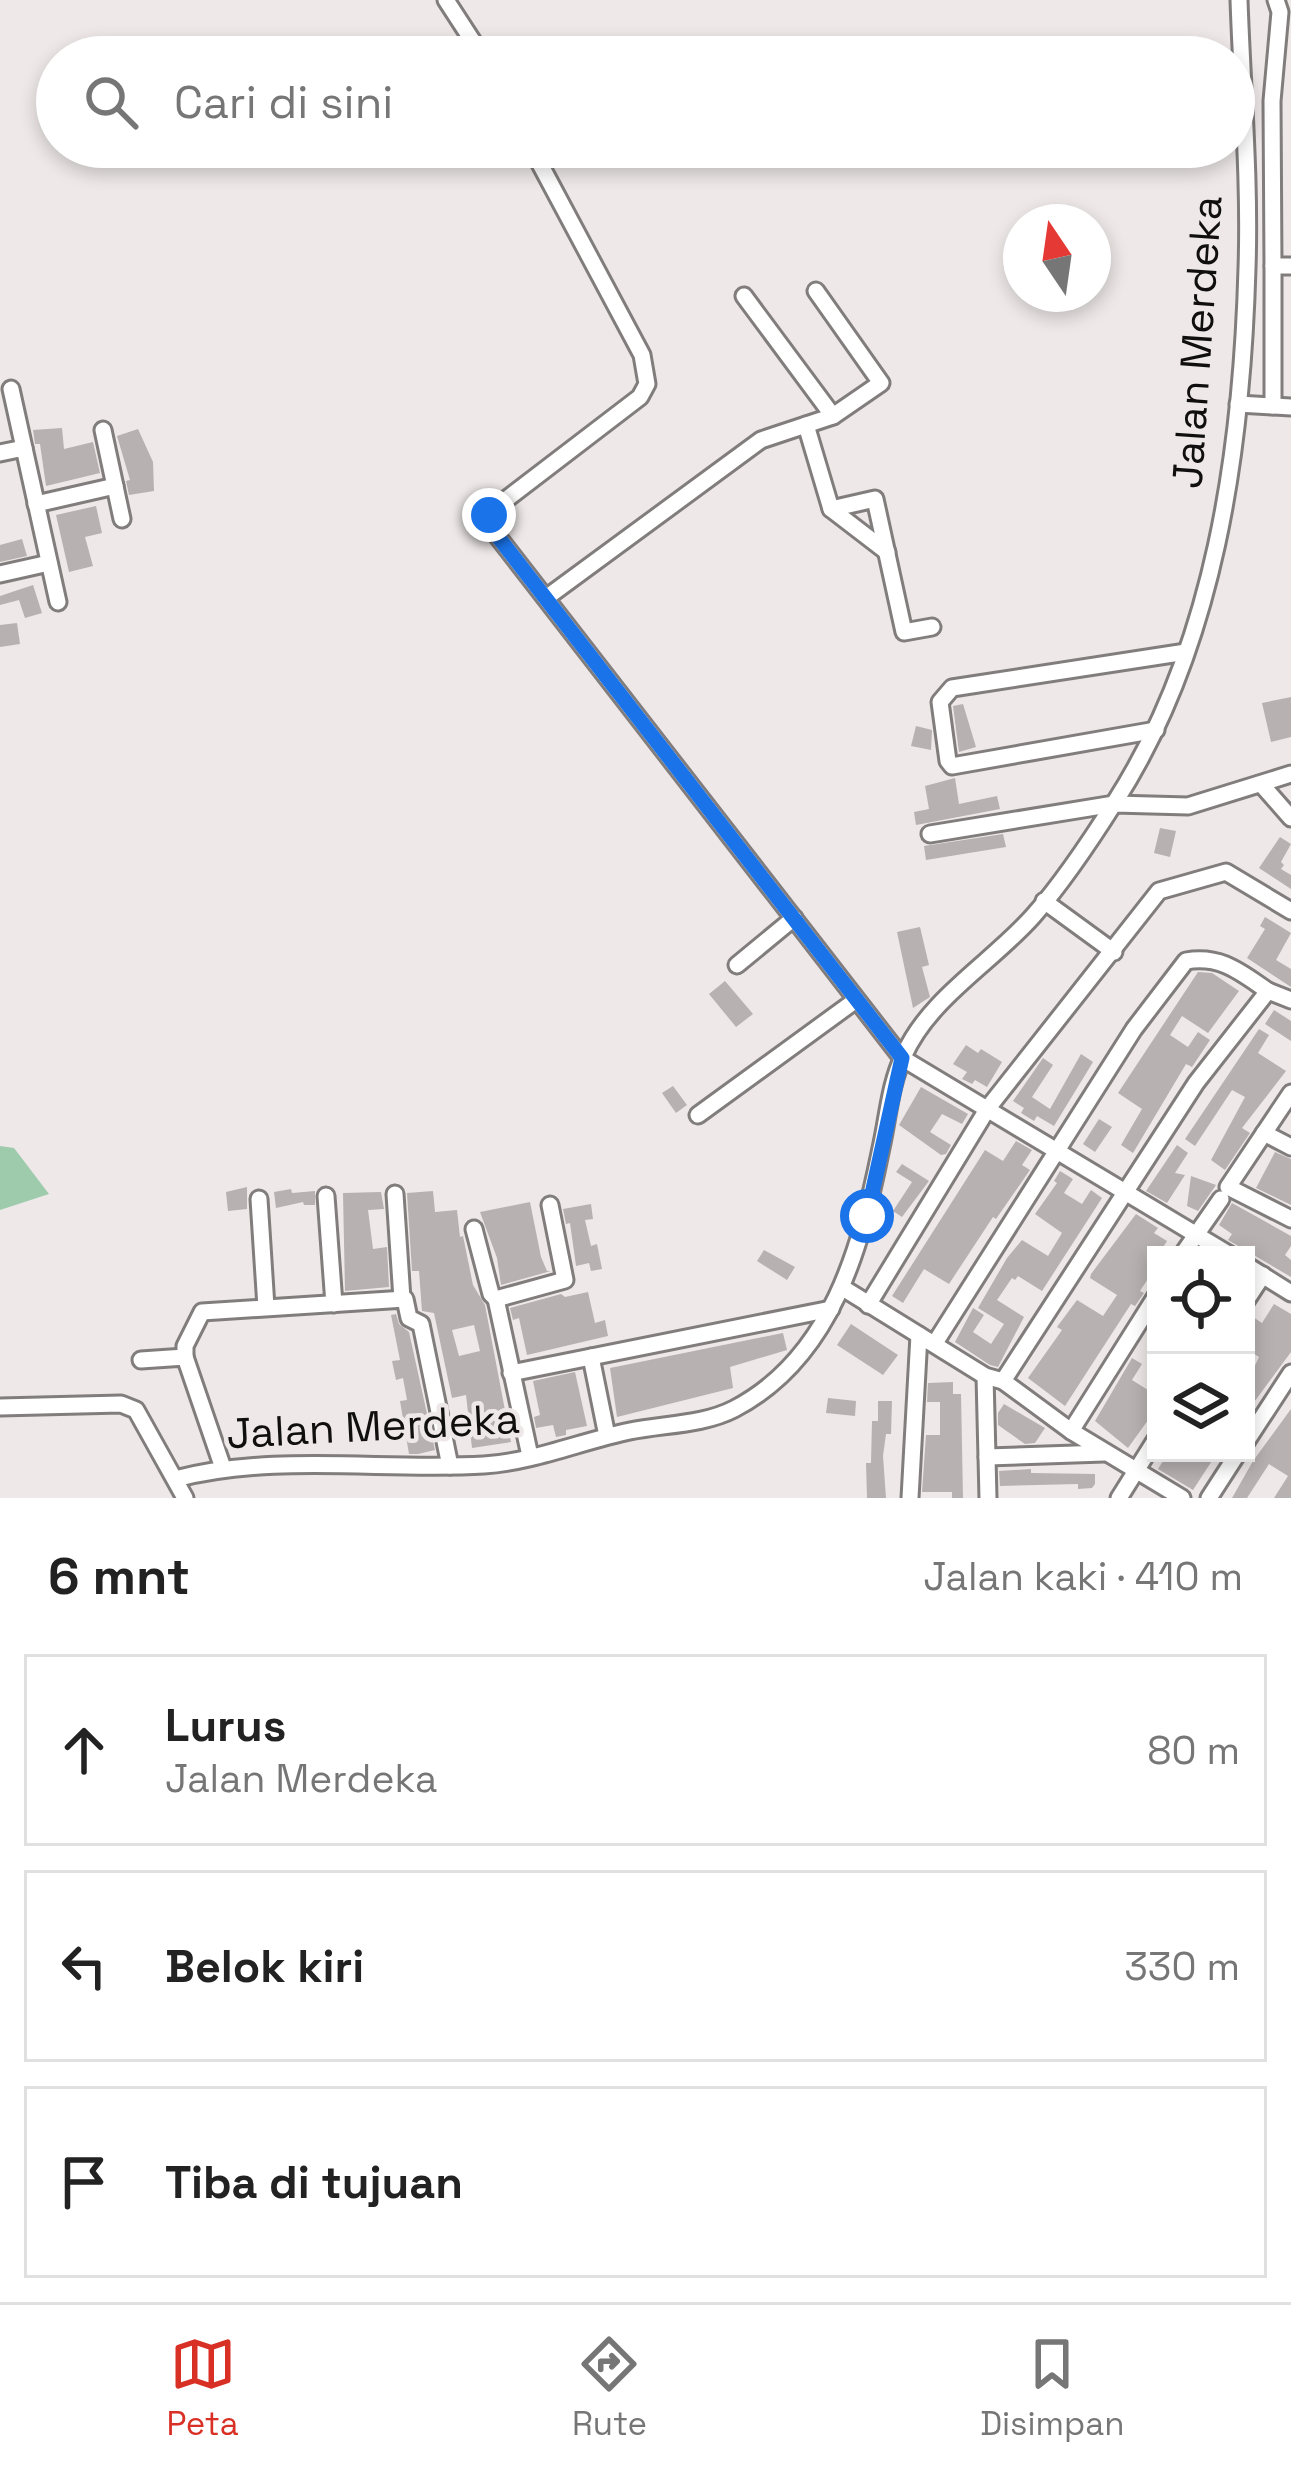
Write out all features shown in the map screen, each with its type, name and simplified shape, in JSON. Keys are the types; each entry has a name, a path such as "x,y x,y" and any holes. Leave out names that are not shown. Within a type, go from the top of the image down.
{"street":[{"path":"446,0 469,36"},
{"name":"Jalan Merdeka","path":"1239,0 1240,36"},
{"path":"1238,404 1282,407 1273,266 1272,101 1280,12 1276,0"},
{"path":"542,168 642,355 647,384 640,397 489,515 488,524 902,1058 1215,1246"},
{"name":"Jalan Merdeka","path":"175,1479 223,1468 488,1465 607,1436 708,1419 760,1393 802,1354 842,1288 867,1216 902,1058 920,1023 1044,901 1114,804 1156,730 1195,631 1234,455 1247,265 1244,168"},
{"path":"1273,266 1291,266"},
{"path":"546,598 761,440 833,416 881,383 816,291"},
{"path":"744,296 833,416"},
{"path":"11,389 58,602"},
{"path":"806,425 831,509 887,553"},
{"path":"103,430 122,519"},
{"path":"0,453 24,448"},
{"path":"36,504 115,486"},
{"path":"831,509 875,499 904,632 932,627"},
{"path":"0,574 49,563"},
{"path":"1156,730 952,766 940,702 952,688 1186,652"},
{"path":"930,834 1114,804 1188,806 1291,773"},
{"path":"1262,785 1291,818"},
{"path":"868,1305 988,1108 1159,891 1226,872 1291,911"},
{"path":"1044,901 1114,952"},
{"path":"736,965 794,918"},
{"path":"910,1498 927,1339 1058,1150 1134,1028 1186,961 1204,958 1228,963 1268,991 1291,1000"},
{"path":"1003,1381 1196,1083 1268,991"},
{"path":"698,1115 856,1000"},
{"path":"1291,1093 1228,1187 1291,1220"},
{"path":"1264,1132 1291,1147"},
{"path":"395,1194 401,1299"},
{"path":"326,1196 334,1304"},
{"path":"259,1199 266,1307"},
{"path":"1188,1246 1221,1199"},
{"path":"496,1298 565,1280 550,1205"},
{"path":"474,1229 490,1294 496,1298 530,1456"},
{"path":"1255,1271 1291,1293"},
{"path":"1255,1286 1262,1275"},
{"path":"842,1288 986,1376 1003,1381 1070,1431 1182,1498"},
{"path":"223,1468 185,1357 185,1346 202,1312 401,1299 405,1299 409,1318 421,1324 450,1466"},
{"path":"511,1373 831,1309"},
{"path":"1070,1431 1147,1310"},
{"path":"141,1360 185,1357"},
{"path":"591,1357 607,1436"},
{"path":"1255,1428 1291,1373"},
{"path":"986,1376 988,1498"},
{"path":"2,1404 121,1404 136,1410 185,1498"},
{"path":"987,1457 1108,1453"},
{"path":"1119,1498 1147,1453"},
{"path":"1209,1498 1232,1462"}],"green space":[{"path":"0,1146 14,1148 49,1194 0,1210"}],"building":[{"path":"62,428 64,449 93,442 100,473 46,486 40,444 35,444 33,430"},
{"path":"138,429 153,462 154,491 129,495 126,481 130,480 117,436"},
{"path":"96,506 102,533 85,537 93,566 69,572 56,515"},
{"path":"22,539 27,556 0,562 0,545"},
{"path":"33,585 42,613 25,618 19,600 0,605 0,596"},
{"path":"17,623 20,644 0,647 0,625"},
{"path":"1291,697 1291,737 1271,742 1262,703"},
{"path":"963,704 976,747 959,752 953,706"},
{"path":"916,726 932,730 931,750 911,746"},
{"path":"955,778 959,804 997,796 1000,809 916,825 914,812 929,809 925,786"},
{"path":"1160,828 1176,831 1170,857 1154,853"},
{"path":"1003,834 1006,847 926,860 924,846"},
{"path":"1280,837 1291,844 1281,869 1291,875 1291,889 1259,868"},
{"path":"1265,917 1291,933 1276,960 1291,969 1291,987 1247,958 1265,929 1260,926"},
{"path":"920,927 929,965 922,967 930,997 913,1008 897,932"},
{"path":"1198,972 1212,973 1239,991 1208,1033 1182,1016 1170,1035 1188,1047 1198,1032 1210,1040 1192,1067 1186,1064 1133,1153 1121,1145 1142,1109 1118,1093"},
{"path":"725,981 753,1014 736,1027 709,994"},
{"path":"1274,1010 1291,1021 1291,1041 1265,1024"},
{"path":"1259,1029 1269,1035 1258,1053 1286,1071 1242,1128 1250,1133 1225,1170 1211,1160 1245,1097 1232,1090 1195,1146 1185,1139"},
{"path":"966,1045 1002,1062 987,1087 962,1079 967,1072 953,1064"},
{"path":"1081,1054 1093,1062 1054,1126 1021,1113 1024,1108 1013,1101 1043,1058 1053,1065 1032,1097 1050,1109"},
{"path":"673,1086 687,1105 676,1113 662,1093"},
{"path":"921,1087 968,1114 962,1124 942,1114 930,1132 951,1145 946,1154 899,1125"},
{"path":"1099,1119 1112,1127 1095,1152 1083,1144"},
{"path":"1016,1141 1032,1150 1022,1165 1030,1170 949,1284 924,1269 903,1303 892,1296 985,1150 1003,1161"},
{"path":"1177,1145 1188,1153 1175,1173 1185,1175 1167,1203 1146,1191"},
{"path":"1275,1152 1291,1159 1291,1205 1256,1188"},
{"path":"902,1164 929,1181 902,1217 893,1211 912,1182 896,1172"},
{"path":"1060,1171 1073,1179 1064,1193 1082,1204 1091,1190 1102,1198 1042,1291 1018,1276 997,1300 1024,1317 998,1367 990,1365 955,1342 973,1308 984,1315 973,1332 991,1344 1004,1324 978,1308 1022,1240 1048,1256 1062,1233 1035,1214"},
{"path":"1191,1176 1216,1185 1198,1211 1187,1206"},
{"path":"247,1187 247,1209 228,1211 226,1192"},
{"path":"291,1189 292,1193 315,1191 315,1205 303,1202 276,1208 274,1192"},
{"path":"433,1191 435,1212 457,1210 473,1285 485,1305 511,1442 472,1448 466,1395 452,1398 434,1313 422,1311 419,1271 412,1271 407,1193","holes":["474,1325 480,1351 459,1356 452,1330"]},
{"path":"381,1192 384,1209 368,1210 373,1249 387,1247 389,1287 345,1291 343,1193"},
{"path":"530,1202 541,1257 551,1271 501,1285 497,1258 480,1212"},
{"path":"1232,1203 1291,1236 1285,1255 1291,1260 1291,1277 1255,1256 1255,1246 1238,1246 1228,1240 1232,1234 1219,1225"},
{"path":"591,1204 593,1219 585,1220 602,1269 591,1271 589,1263 576,1266 570,1223 566,1224 563,1209"},
{"path":"1136,1214 1158,1228 1154,1233 1167,1241 1164,1246 1147,1246 1147,1280 1140,1291 1144,1293 1135,1306 1131,1304 1065,1406 1028,1378 1077,1300 1103,1316 1117,1295 1090,1278"},
{"path":"764,1250 795,1267 787,1280 757,1261"},
{"path":"588,1292 595,1323 605,1320 608,1336 527,1355 519,1318 513,1320 510,1308"},
{"path":"1274,1304 1291,1314 1291,1352 1255,1401 1259,1357 1255,1355 1255,1318 1262,1323"},
{"path":"396,1314 409,1332 435,1450 418,1454 409,1454 400,1401 407,1400 403,1378 396,1380 392,1361 400,1360 391,1315"},
{"path":"851,1324 898,1355 883,1375 837,1345"},
{"path":"783,1333 787,1350 730,1367 733,1388 617,1417 610,1368"},
{"path":"1132,1358 1142,1364 1132,1380 1147,1389 1147,1422 1128,1448 1095,1421"},
{"path":"575,1372 587,1426 556,1437 553,1425 536,1428 534,1417 540,1415 533,1381"},
{"path":"953,1382 953,1394 961,1394 963,1498 952,1498 952,1492 922,1492 926,1435 940,1435 940,1402 927,1402 928,1383"},
{"path":"828,1398 856,1401 855,1416 826,1413"},
{"path":"878,1401 892,1401 891,1434 886,1434 883,1456 886,1498 867,1498 866,1463 871,1463 872,1421 878,1421"},
{"path":"1004,1404 1045,1428 1035,1443 1025,1444 998,1425"},
{"path":"1291,1409 1291,1498 1274,1498 1288,1476 1269,1464 1247,1498 1232,1498"},
{"path":"1162,1462 1211,1462 1193,1490 1158,1469"},
{"path":"1031,1469 1031,1473 1095,1474 1095,1484 1078,1489 1078,1484 1000,1486 999,1471"}],"route":[{"path":"489,515 488,524 902,1058 867,1216"}]}
